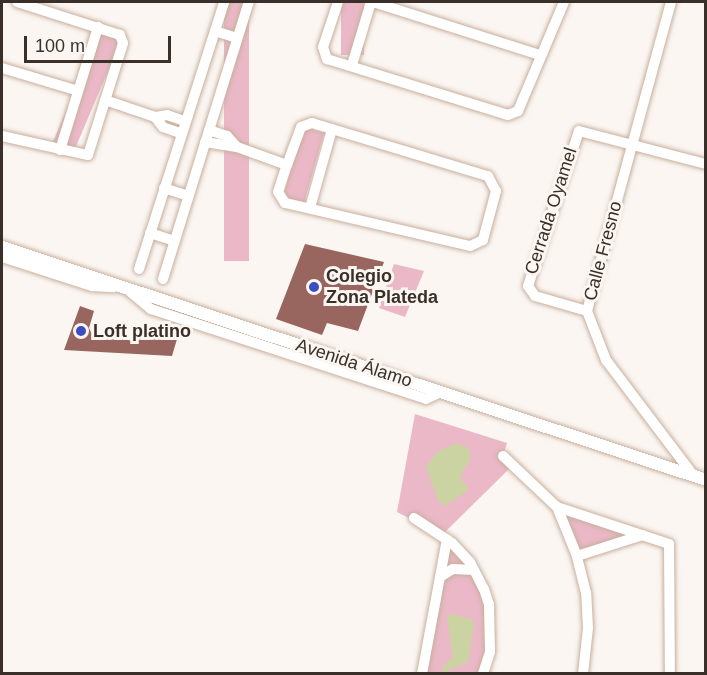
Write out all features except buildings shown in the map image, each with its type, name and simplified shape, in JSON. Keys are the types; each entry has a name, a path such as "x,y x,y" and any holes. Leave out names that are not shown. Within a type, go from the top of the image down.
{"street":[{"path":"2,136 84,156 90,152 123,43 120,35 17,2"},
{"path":"139,269 180,133 224,2"},
{"path":"163,279 249,2"},
{"path":"338,2 324,54 352,65 514,115 564,2"},
{"path":"352,65 372,2 540,55"},
{"name":"Calle Fresno","path":"671,2 587,310 606,360 699,477"},
{"path":"60,150 98,27"},
{"path":"215,31 237,38"},
{"path":"2,68 78,91"},
{"path":"105,100 155,117 167,115 184,121"},
{"path":"155,117 164,127 180,133"},
{"path":"312,123 332,129 488,176 496,191 483,240 470,246 285,203 278,192 301,127 312,123"},
{"path":"310,208 332,129"},
{"path":"209,130 227,136 237,147"},
{"name":"Cerrada Oyamel","path":"587,310 529,293 528,286 579,131 631,143"},
{"path":"205,142 237,147 287,165"},
{"path":"631,143 705,164"},
{"path":"164,188 188,196"},
{"path":"150,233 175,241"},
{"name":"Avenida Álamo","path":"2,247 699,477"},
{"path":"2,257 92,286 124,287"},
{"path":"503,456 557,507 577,556 588,628 583,674"},
{"path":"557,507 669,544 670,674"},
{"path":"414,518 447,539 474,570 489,604 490,652 483,674"},
{"path":"577,556 644,535"},
{"path":"422,674 447,539"},
{"path":"440,577 453,569 474,570"}],"shaded area":[{"path":"224,2 249,2 249,261 224,261"},
{"path":"341,2 364,2 364,55 341,55"},
{"path":"100,31 121,40 74,152 52,143"},
{"path":"303,127 324,133 304,203 283,197"},
{"path":"394,264 424,271 405,317 379,308"},
{"path":"415,414 507,443 503,456 514,464 442,535 397,512"},
{"path":"457,443 469,449 470,460 460,477 469,489 445,506 438,500 426,467 437,452"},
{"path":"557,507 644,535 577,556"},
{"path":"447,539 470,562 489,604 485,669 493,673 422,674"},
{"path":"452,614 472,619 474,625 468,662 442,673 443,666 453,657 447,617"}],"place":[{"name":"Colegio Zona Plateda","path":"314,287"},
{"name":"Loft platino","path":"81,331"}]}
